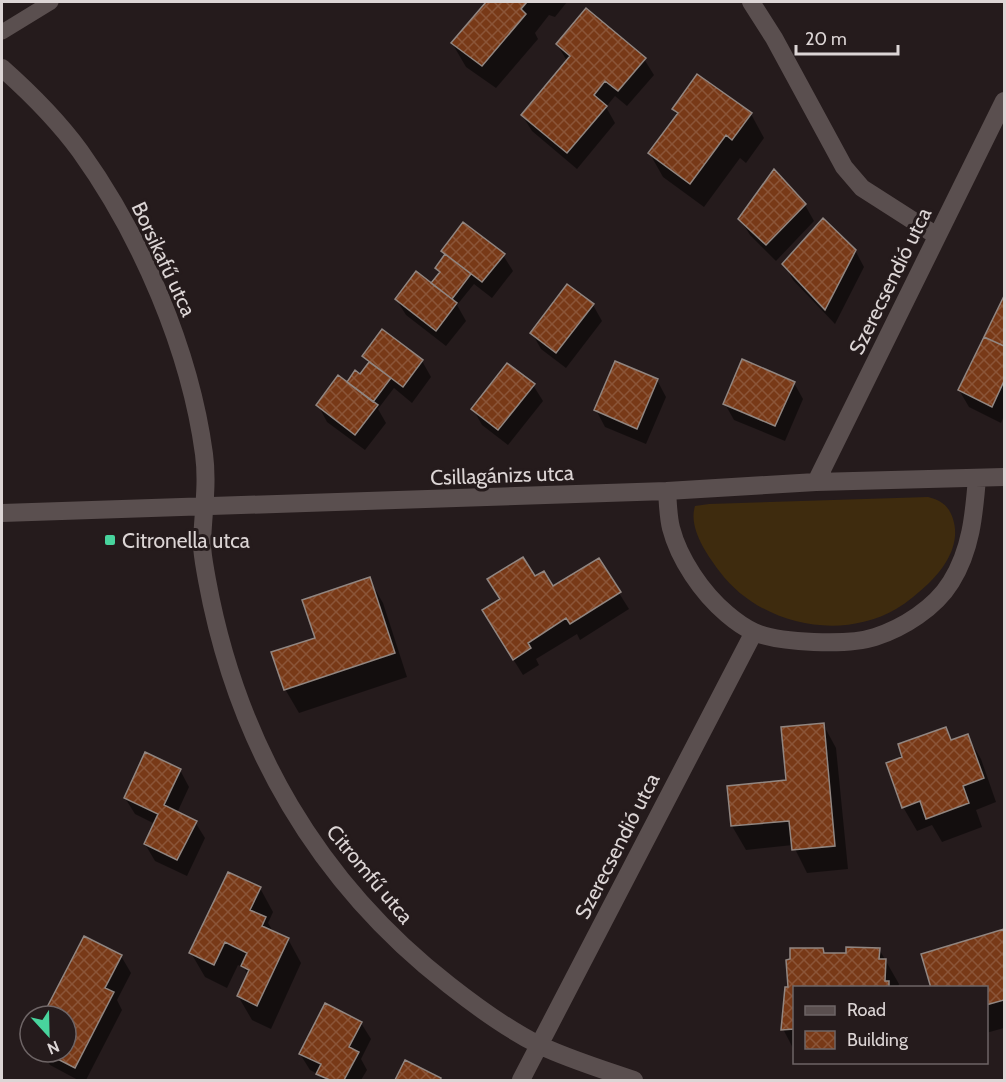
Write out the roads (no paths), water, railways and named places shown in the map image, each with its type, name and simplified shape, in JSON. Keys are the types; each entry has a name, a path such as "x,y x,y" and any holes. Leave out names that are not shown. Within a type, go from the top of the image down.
{"street":[{"path":"751,2 774,38 844,167 862,188 937,236"},
{"name":"Borsikafű utca","path":"2,68 52,118 78,148 106,190 156,287 176,337 195,407 204,456 206,507"},
{"name":"Szerecsendió utca","path":"816,482 1005,101"},
{"name":"Csillagánizs utca","path":"2,513 667,492 816,482 1005,477"},
{"path":"667,492 671,527 686,563 707,593 727,615 754,632 797,641 827,643 873,638 905,624 930,606 950,584 967,549 974,515 977,478"},
{"name":"Citromfű utca","path":"206,507 202,546 226,662 256,739 296,817 339,879 397,941 467,999 505,1025 539,1045 634,1080"},
{"name":"Szerecsendió utca","path":"521,1080 754,632"}],"lane":[{"path":"2,32 51,2"}],"place":[{"name":"Citronella utca","path":"110,540"}]}
